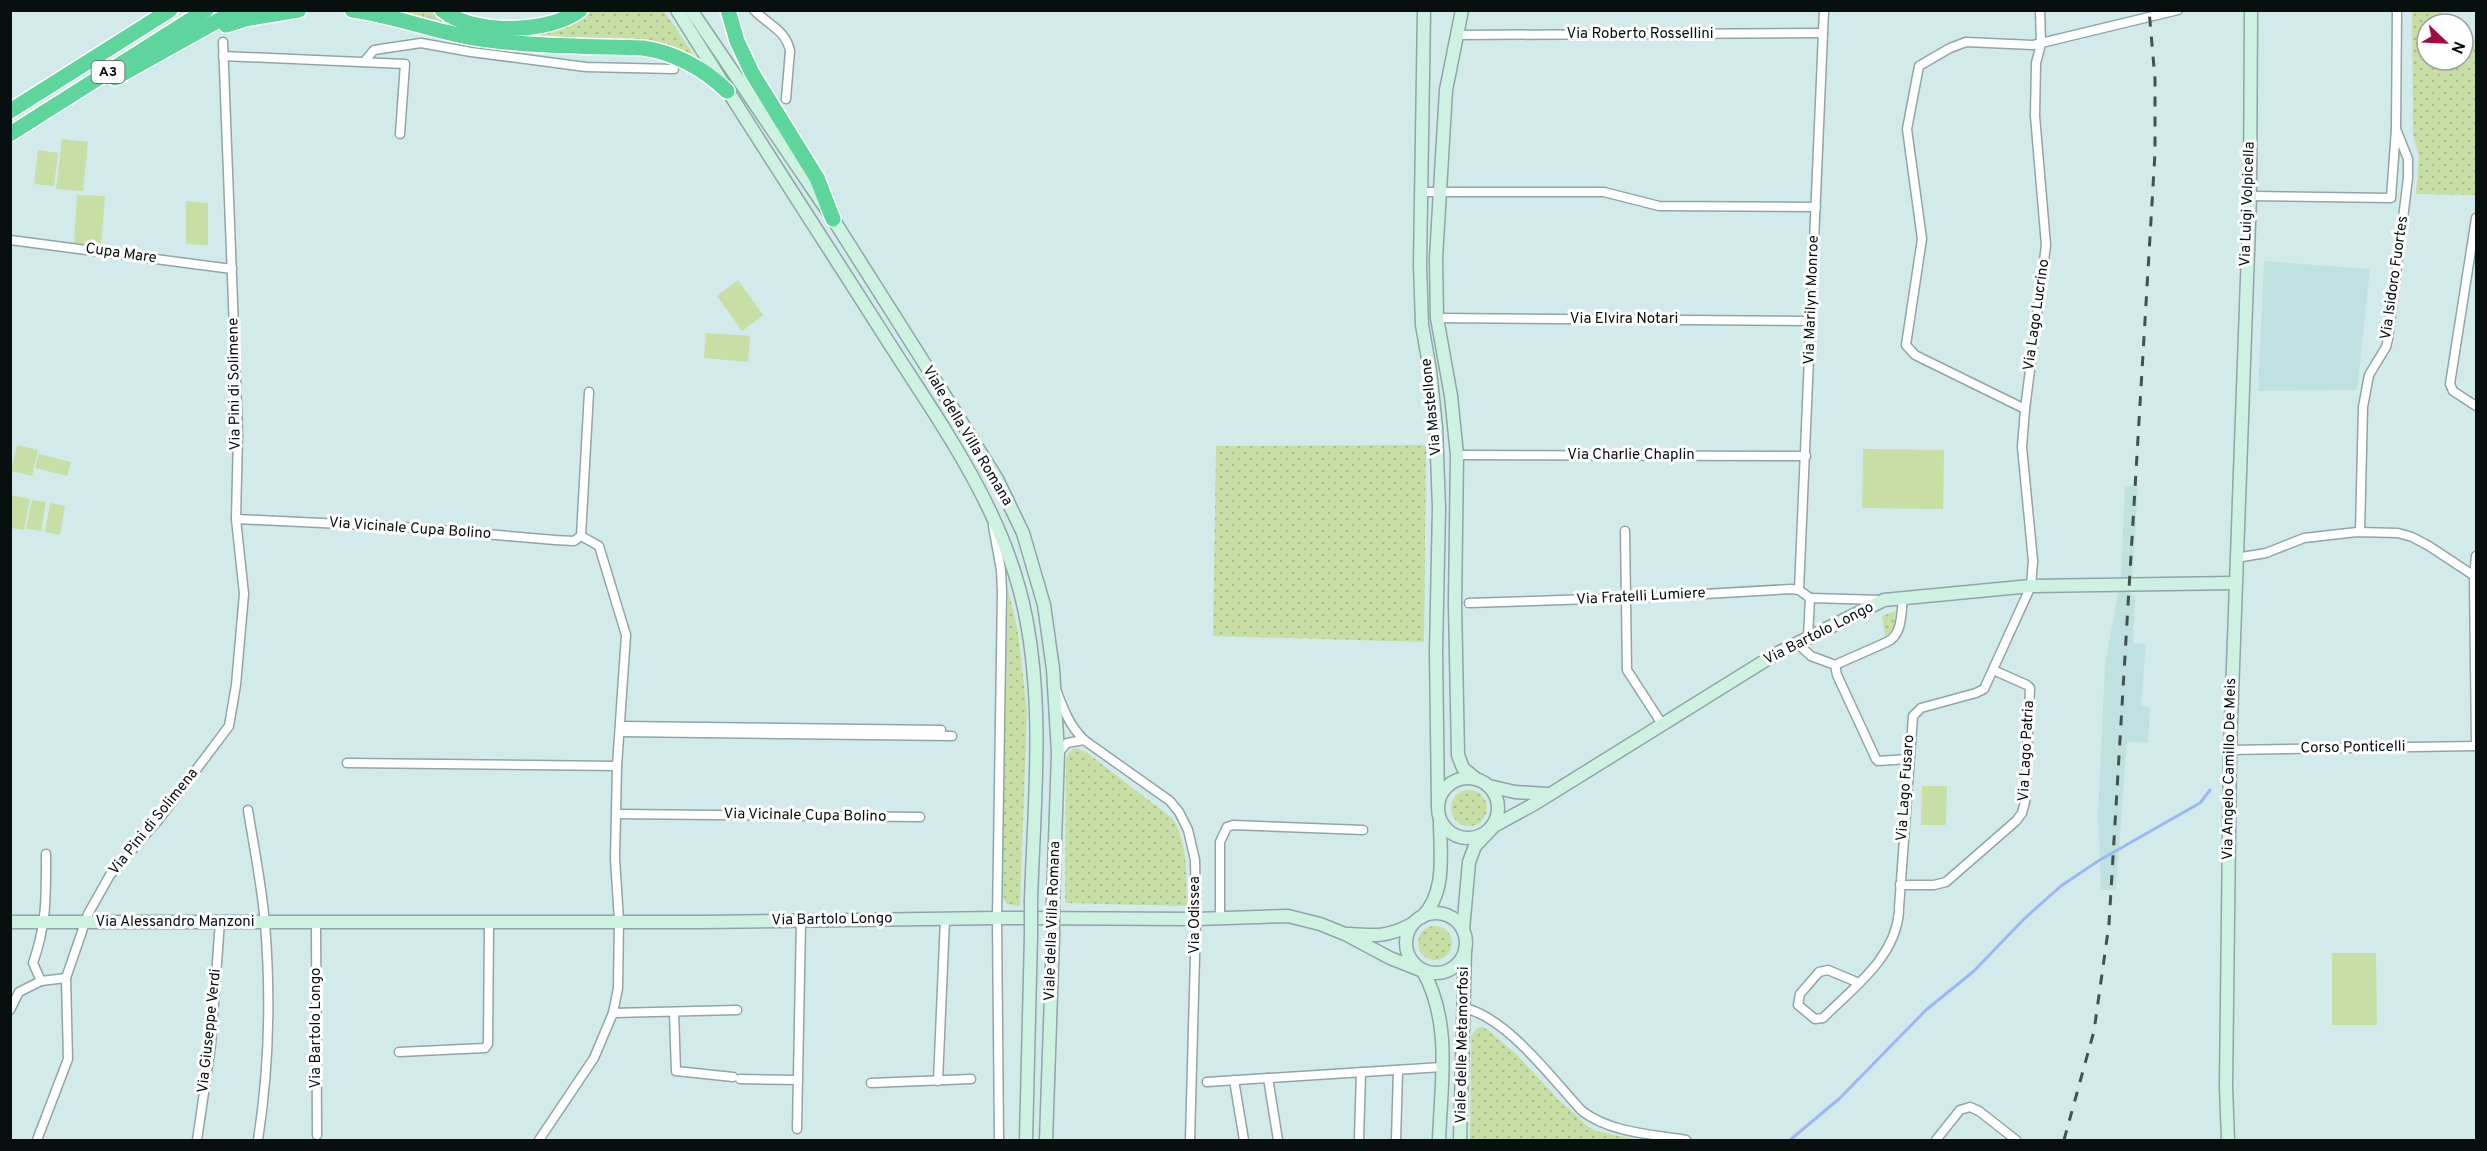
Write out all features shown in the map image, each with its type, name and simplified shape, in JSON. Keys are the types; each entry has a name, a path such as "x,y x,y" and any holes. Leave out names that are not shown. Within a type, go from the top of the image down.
{"highway":[{"name":"A3","path":"10,111 170,10"},
{"name":"A3","path":"10,134 206,10"},
{"path":"56,106 122,75 237,10"},
{"path":"184,41 245,19 299,10"},
{"path":"352,10 377,13 466,36 496,41 644,48 664,51 711,75 727,91"},
{"path":"442,10 472,23 505,29 559,21 580,10"},
{"path":"728,10 737,41 752,73 817,178 833,219"}],"street":[{"name":"Viale della Villa Romana","path":"677,10 931,409 989,508 1017,581 1026,616 1035,671 1026,1140"},
{"name":"Viale della Villa Romana","path":"691,10 833,219 997,479 1018,524 1044,605 1054,682 1058,753 1046,1140"},
{"path":"754,10 785,36 789,44 786,99"},
{"name":"Via Mastellone","path":"1424,10 1422,325 1430,370 1436,427 1439,496 1436,651 1438,805"},
{"name":"Via Mastellone","path":"1462,10 1446,90 1436,258 1437,318 1451,396 1457,455 1455,604 1458,755 1463,768 1475,778"},
{"name":"Via Marilyn Monroe","path":"1799,590 1824,10"},
{"name":"Via Lago Lucrino","path":"2031,586 2033,561 2022,447 2046,245 2035,116 2036,63 2041,44 2040,10"},
{"path":"2025,409 1915,355 1906,345 1922,239 1907,129 1917,70 1926,60 1966,42 2041,44 2178,10"},
{"name":"Via Luigi Volpicella","path":"2242,397 2250,196 2251,10"},
{"name":"Via Isidoro Fuortes","path":"2250,196 2391,198 2396,129 2397,10"},
{"name":"Via Roberto Rossellini","path":"1457,35 1823,33"},
{"path":"364,62 374,50 422,39 471,52 586,67 674,69"},
{"name":"Via Pini di Solimene","path":"223,42 238,434 236,519 244,594 236,685 229,726"},
{"path":"223,56 405,64 400,134"},
{"name":"Via Isidoro Fuortes","path":"2360,532 2363,407 2368,377 2386,347 2388,339 2408,178 2408,159 2396,129"},
{"path":"1422,192 1604,192 1659,206 1816,207"},
{"path":"2476,218 2450,384 2453,391 2476,406"},
{"name":"Cupa Mare","path":"10,240 232,269"},
{"name":"Via Elvira Notari","path":"1437,318 1811,321"},
{"path":"539,1140 594,1058 613,1013 620,970 615,859 617,766 626,635 599,546 581,536 589,392"},
{"name":"Via Angelo Camillo De Meis","path":"2228,1140 2226,1087 2230,750 2242,397"},
{"name":"Via Charlie Chaplin","path":"1457,455 1806,456"},
{"name":"Viale della Villa Romana","path":"989,508 1001,570 1002,592 997,918 999,1140"},
{"name":"Via Vicinale Cupa Bolino","path":"236,519 404,527 574,541 581,536"},
{"path":"1625,531 1627,670 1662,724"},
{"path":"2236,558 2266,553 2286,543 2304,538 2360,532 2398,533 2412,537 2475,577"},
{"path":"2476,556 2476,746"},
{"name":"Via Bartolo Longo","path":"1463,930 1469,862 1475,846 1488,831 1803,640 1884,600 2031,586 2234,583"},
{"name":"Via Lago Fusaro","path":"1859,983 1828,970 1819,972 1800,994 1798,1005 1815,1019 1820,1020 1859,983 1885,955 1896,933 1899,910 1910,721 1916,712 1980,692 1994,670 2031,586"},
{"name":"Via Fratelli Lumiere","path":"1469,603 1625,598 1791,588 1799,590"},
{"path":"1799,590 1810,598 1884,600"},
{"path":"1810,598 1803,640 1810,656 1835,664 1894,638 1898,631 1903,597"},
{"path":"1835,664 1837,675 1876,759 1878,761 1908,759"},
{"name":"Via Lago Patria","path":"1900,885 1934,885 1946,882 2016,821 2022,813 2025,802 2030,688 1994,670"},
{"name":"Via Odissea","path":"1054,682 1064,712 1074,729 1084,740 1170,801 1179,812 1188,830 1195,860 1196,919 1190,1140"},
{"name":"Via Pini di Solimena","path":"84,922 110,875 160,818 229,726"},
{"path":"621,729 941,730"},
{"path":"621,729 952,736"},
{"path":"1058,753 1067,743 1084,740"},
{"name":"Corso Ponticelli","path":"2230,750 2476,746"},
{"path":"347,763 617,766"},
{"path":"1417,921 1436,913 1447,915 1463,930 1465,950 1462,958 1452,969 1434,974 1415,966 1407,954 1406,938 1417,921 1430,909 1437,895 1440,874 1438,805 1447,787 1465,778 1475,778 1489,786 1515,792 1547,794"},
{"path":"1440,818 1444,826 1457,836 1473,837 1488,831 1497,817 1498,808 1498,800 1489,786"},
{"path":"248,810 265,922 269,1034 267,1077 258,1140"},
{"name":"Via Vicinale Cupa Bolino","path":"617,814 920,818"},
{"path":"1220,918 1220,842 1227,827 1233,825 1363,830"},
{"path":"41,981 33,963 45,922 46,854"},
{"name":"Via Bartolo Longo","path":"265,922 1196,919 1288,916 1303,918 1345,934 1390,958 1423,971"},
{"path":"938,1081 945,919"},
{"path":"798,1129 801,920"},
{"name":"Via Giuseppe Verdi","path":"197,1140 211,1045 220,921"},
{"name":"Via Bartolo Longo","path":"316,921 317,1135"},
{"name":"Via Bartolo Longo","path":"1345,934 1381,937 1395,933 1417,921"},
{"name":"Via Alessandro Manzoni","path":"10,922 265,922"},
{"name":"Via Alessandro Manzoni","path":"37,1140 68,1059 66,978 84,922"},
{"path":"399,1052 485,1048 488,1044 489,922"},
{"name":"Viale delle Metamorfosi","path":"1461,1140 1465,950"},
{"name":"Viale delle Metamorfosi","path":"1423,971 1434,990 1440,1012 1442,1067 1439,1140"},
{"path":"10,1010 19,992 41,981 66,978"},
{"path":"1464,1008 1487,1017 1510,1035 1592,1119 1614,1128 1686,1140"},
{"path":"613,1013 737,1010"},
{"path":"674,1012 676,1071 736,1078 798,1080"},
{"path":"1208,1082 1442,1067"},
{"path":"1396,1140 1398,1070"},
{"path":"1359,1140 1361,1072"},
{"path":"1268,1078 1278,1140"},
{"path":"871,1083 971,1079"},
{"path":"1234,1080 1244,1140"},
{"path":"1936,1140 1960,1110 1970,1107 1979,1111 2016,1140"}],"shaded area":[{"path":"2264,261 2370,269 2357,390 2258,391"},
{"path":"2125,486 2138,487 2131,594 2135,597 2133,643 2146,644 2141,706 2150,707 2148,743 2127,742 2116,890 2101,890 2098,816 2105,664 2121,577"}],"green space":[{"path":"386,11 434,11 452,22 480,30 579,18 589,11 664,11 696,58 695,60 493,35"},
{"path":"2412,11 2443,11 2415,12 2415,72 2475,72 2476,40 2476,195 2416,194 2419,156 2413,135"},
{"path":"62,139 88,142 83,191 56,189"},
{"path":"38,150 58,153 54,186 34,184"},
{"path":"77,195 105,196 101,245 74,243"},
{"path":"186,201 208,203 208,245 186,244"},
{"path":"738,280 763,315 742,331 717,296"},
{"path":"706,333 750,336 748,362 704,358"},
{"path":"17,445 38,450 32,476 11,471"},
{"path":"1426,445 1424,642 1213,636 1216,446"},
{"path":"1863,449 1944,450 1943,509 1862,508"},
{"path":"39,454 71,462 67,476 35,468"},
{"path":"11,495 30,499 24,530 11,528"},
{"path":"32,500 46,502 41,531 26,529"},
{"path":"50,503 65,506 60,535 45,532"},
{"path":"1008,589 1018,632 1027,710 1020,906 1007,904 1002,895"},
{"path":"1896,611 1893,631 1885,636 1882,616"},
{"path":"1076,748 1086,752 1172,818 1184,850 1187,906 1065,903 1066,758 1070,751"},
{"path":"1922,786 1947,786 1946,825 1921,825"},
{"path":"1469,790 1482,795 1487,808 1482,821 1469,826 1456,821 1451,808 1456,795"},
{"path":"1435,926 1447,931 1452,943 1447,955 1435,960 1423,955 1418,943 1423,931"},
{"path":"2332,953 2376,953 2377,1025 2332,1025"},
{"path":"1482,1027 1517,1055 1558,1099 1589,1127 1596,1131 1638,1140 1470,1140 1471,1036 1477,1028"}],"waterway":[{"path":"1790,1140 1840,1098 1926,1010 1974,971 2024,919 2061,886 2098,861 2200,803 2210,790"}],"tunnel":[{"path":"424,35 433,10"}],"railway":[{"path":"2064,1140 2094,1031 2109,924 2155,153 2155,79 2149,10"}]}
